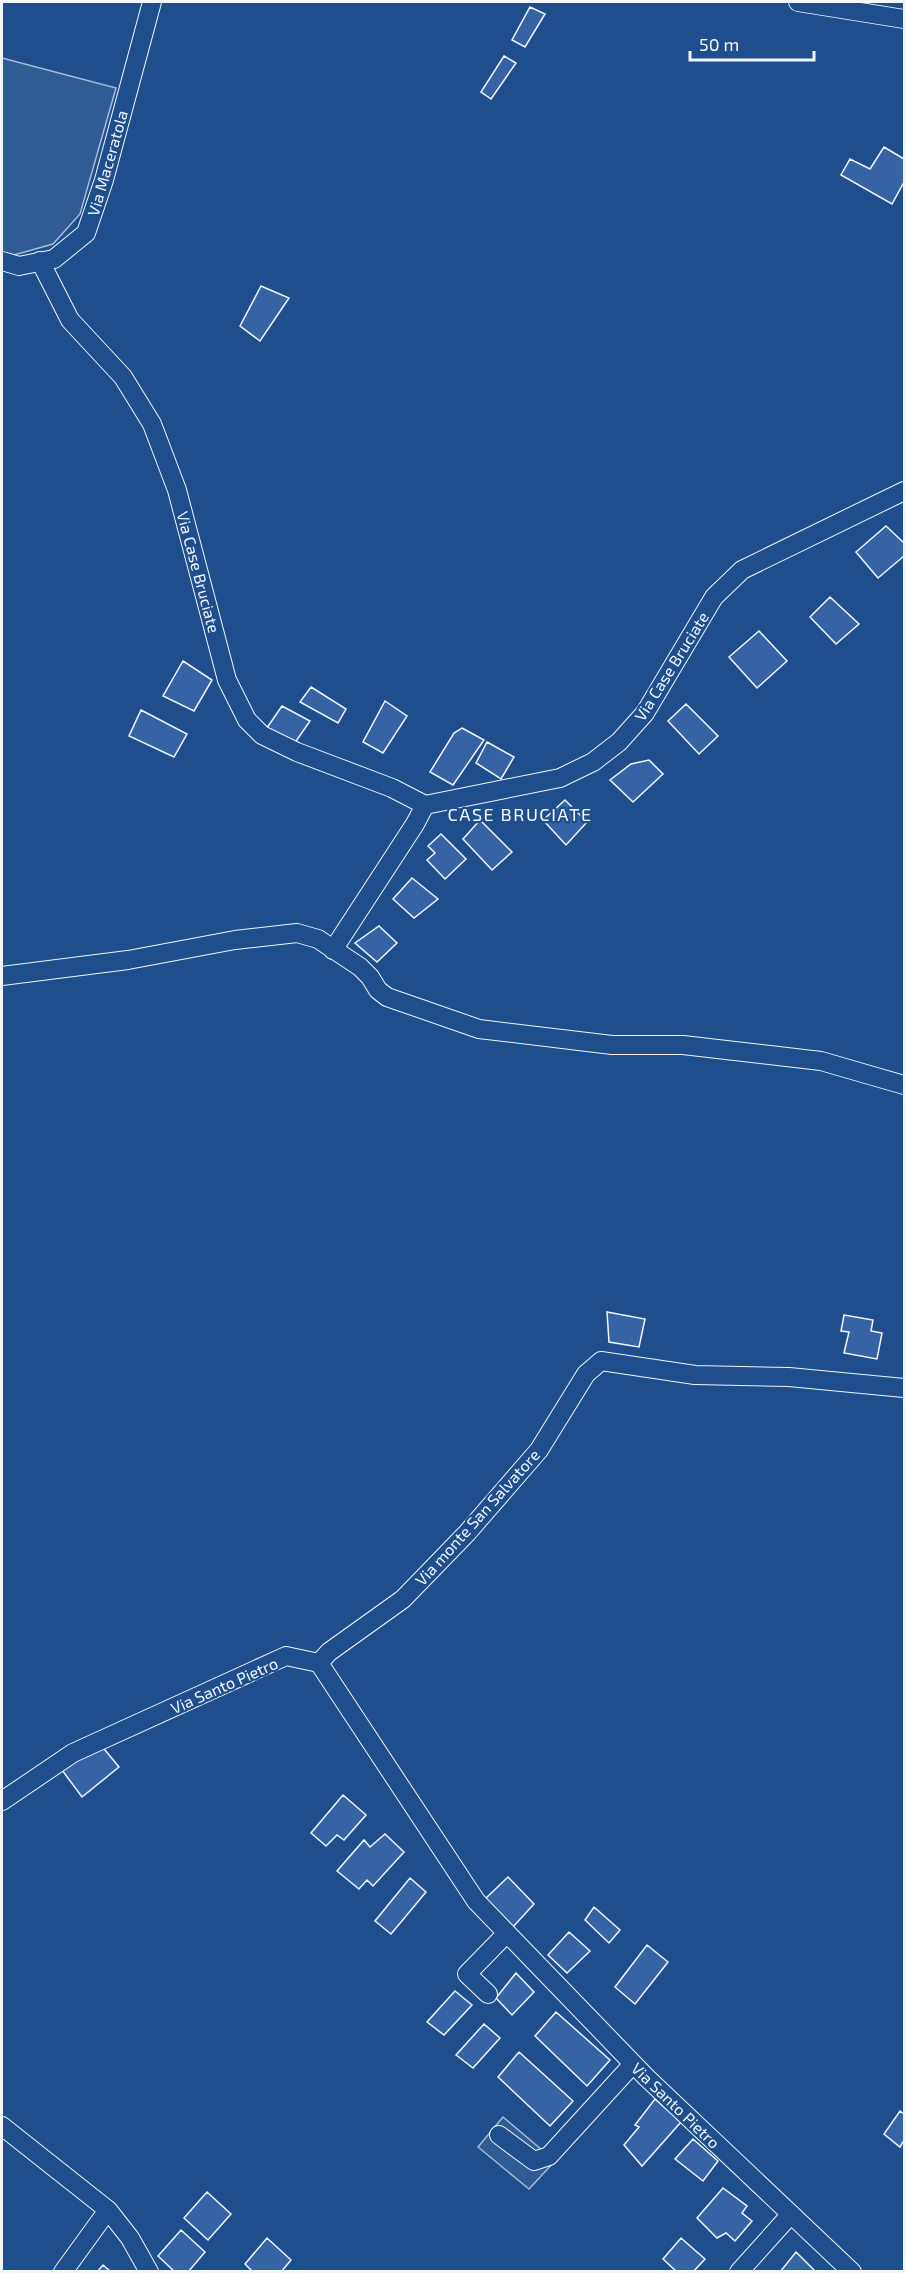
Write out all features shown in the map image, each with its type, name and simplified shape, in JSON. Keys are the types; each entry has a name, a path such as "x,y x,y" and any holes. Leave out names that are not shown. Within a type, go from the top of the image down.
{"street":[{"name":"Via Maceratola","path":"2,261 19,266 54,259 86,233 104,180 152,2"},
{"path":"798,2 904,19"},
{"name":"Via Case Bruciate","path":"40,261 70,320 123,377 152,424 177,490 227,680 247,720 262,735 297,752 392,788 424,805 560,778 593,762 619,742 645,713 714,597 742,570 904,491"},
{"path":"333,950 415,824 424,805"},
{"path":"2,976 128,960 235,940 297,933 318,939 360,967 378,990 387,997 479,1029 612,1045 683,1045 821,1062 904,1085"},
{"name":"Via monte San Salvatore","path":"319,1663 329,1652 403,1599 466,1533 539,1450 586,1374 601,1361 696,1375 789,1377 904,1388"},
{"name":"Via Santo Pietro","path":"2,1801 73,1752 286,1656 319,1663 476,1901 633,2064 852,2271"},
{"path":"488,1995 467,1974 507,1933"},
{"path":"499,2135 534,2162 549,2156 633,2064"},
{"path":"2,2126 108,2210 130,2238 149,2271"},
{"path":"63,2271 108,2210"},
{"path":"739,2271 791,2214"}],"shaded area":[{"path":"2,58 116,88 80,214 53,244 14,255 2,252"},
{"path":"503,2117 555,2161 529,2189 478,2147"}],"building":[{"path":"530,7 545,14 525,47 512,40"},
{"path":"504,56 516,63 491,99 481,92"},
{"path":"884,147 904,159 904,182 892,204 841,175 850,159 870,169"},
{"path":"261,286 289,298 260,341 240,326"},
{"path":"886,526 904,543 904,556 878,578 856,552"},
{"path":"830,597 859,624 836,644 810,617"},
{"path":"759,631 787,661 757,688 729,657"},
{"path":"183,661 212,680 194,711 163,696"},
{"path":"311,687 346,709 338,723 300,702"},
{"path":"385,701 407,716 383,753 363,742"},
{"path":"686,704 718,736 699,754 668,721"},
{"path":"282,706 310,721 292,747 264,732"},
{"path":"141,710 187,734 174,757 129,736"},
{"path":"462,728 484,740 453,785 430,772 454,733"},
{"path":"487,742 514,757 501,779 476,763"},
{"path":"649,760 663,774 633,802 610,780 631,764"},
{"path":"565,800 587,822 566,845 543,820"},
{"path":"480,820 512,852 492,870 463,839"},
{"path":"441,834 466,859 445,879 427,860 435,853 428,846"},
{"path":"412,878 438,899 414,918 393,899"},
{"path":"379,926 397,943 377,962 355,943"},
{"path":"607,1312 645,1319 639,1347 609,1342"},
{"path":"844,1315 873,1320 871,1331 882,1333 877,1359 844,1353 849,1332 841,1331"},
{"path":"100,1744 119,1767 82,1797 62,1770"},
{"path":"343,1795 366,1815 344,1840 337,1835 326,1846 311,1833"},
{"path":"385,1834 404,1852 373,1886 367,1880 359,1889 337,1871 364,1840 370,1847"},
{"path":"508,1877 534,1904 512,1928 485,1899"},
{"path":"410,1878 426,1892 391,1934 375,1921"},
{"path":"594,1907 620,1930 609,1943 585,1920"},
{"path":"569,1932 590,1951 567,1973 548,1955"},
{"path":"647,1945 668,1962 635,2004 615,1987"},
{"path":"516,1973 534,1992 512,2015 496,1998"},
{"path":"455,1991 472,2005 444,2035 427,2022"},
{"path":"556,2012 610,2060 587,2086 535,2036"},
{"path":"484,2024 500,2038 473,2068 456,2055"},
{"path":"519,2052 573,2101 550,2126 498,2077"},
{"path":"655,2099 681,2122 642,2166 624,2145 639,2127 635,2125"},
{"path":"900,2111 904,2114 904,2140 900,2147 884,2134"},
{"path":"693,2139 718,2161 703,2181 675,2159"},
{"path":"723,2188 747,2206 742,2213 752,2221 735,2241 726,2233 717,2238 697,2218"},
{"path":"207,2192 231,2214 208,2240 184,2218"},
{"path":"181,2230 205,2252 188,2272 175,2272 158,2256"},
{"path":"267,2238 291,2260 281,2272 253,2272 245,2264"},
{"path":"681,2238 705,2259 693,2272 677,2272 663,2259"},
{"path":"796,2252 816,2272 780,2272"},
{"path":"103,2265 111,2272 97,2272"}],"district":[{"name":"CASE BRUCIATE","path":"520,814"}]}
